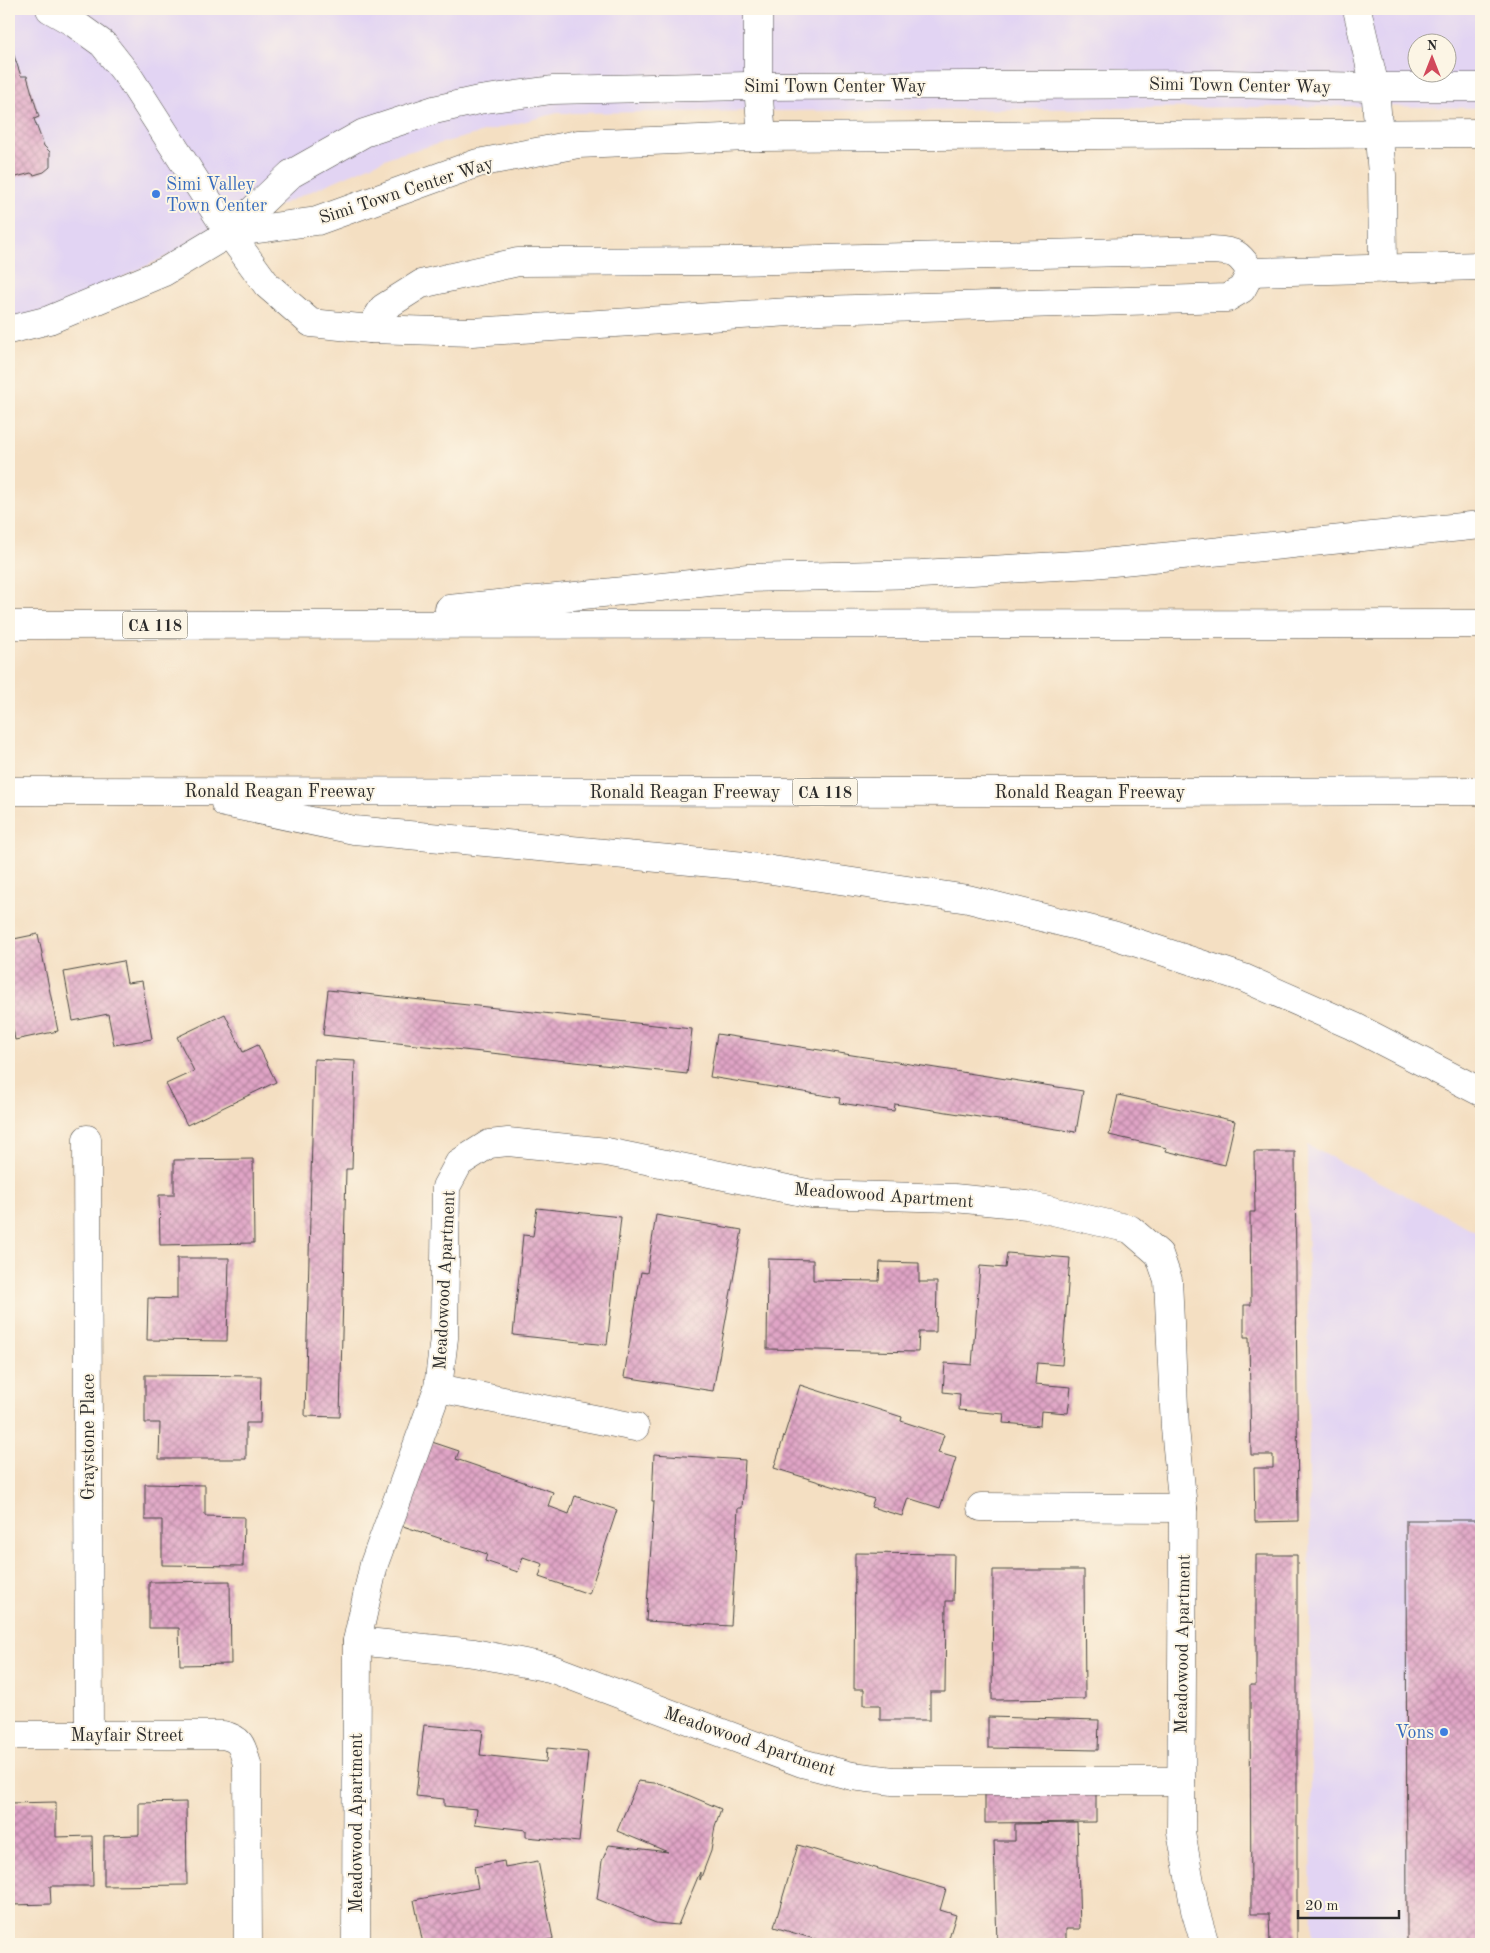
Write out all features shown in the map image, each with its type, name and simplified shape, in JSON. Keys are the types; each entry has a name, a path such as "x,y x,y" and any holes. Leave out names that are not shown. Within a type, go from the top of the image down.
{"main road":[{"path":"50,9 71,21 103,44 129,77 229,233 267,285 311,322 370,329 472,332 821,310 1227,298 1242,289 1251,272"},
{"path":"758,9 758,86 762,137"},
{"path":"1357,9 1375,87 1382,175 1383,269"},
{"name":"Simi Town Center Way","path":"9,330 49,320 164,272 229,233 291,174 364,133 434,110 479,100 552,90 758,86 1226,84 1481,87"},
{"name":"Simi Town Center Way","path":"229,233 317,221 478,163 569,146 762,137 1481,133"},
{"path":"370,329 383,308 421,284 518,262 734,261 1212,250 1228,251 1241,257 1251,272"},
{"path":"1251,272 1481,266"},
{"path":"300,624 748,578 921,574 1093,564 1481,525"},
{"name":"CA 118","path":"9,625 1481,624"},
{"name":"Ronald Reagan Freeway","path":"9,791 1481,791"},
{"path":"170,791 354,830 745,866 968,899 1113,935 1244,978 1353,1026 1481,1092"},
{"name":"Graystone Place","path":"87,1139 89,1736"},
{"name":"Meadowood Apartment","path":"356,1944 358,1641 374,1564 438,1388 444,1338 446,1187 459,1163 489,1144 508,1142 607,1152 812,1194 954,1198 1027,1205 1130,1229 1159,1254 1168,1280 1175,1428 1183,1508 1181,1832 1195,1910 1206,1944"},
{"name":"Meadowood Apartment","path":"438,1388 635,1427"},
{"path":"981,1507 1183,1508"},
{"name":"Meadowood Apartment","path":"358,1641 474,1653 550,1668 802,1762 852,1776 893,1781 1180,1780"},
{"name":"Mayfair Street","path":"9,1736 223,1735 234,1737 242,1745 247,1764 248,1944"}],"shaded area":[{"name":"Simi Valley Town Center","path":"9,9 1481,9 1481,108 1368,106 557,113 392,156 216,233 41,316 9,321"},
{"path":"1307,1145 1481,1234 1481,1944 1312,1944"}],"building":[{"path":"9,45 21,76 27,76 39,117 34,119 44,146 50,152 50,167 44,172 34,175 31,173 9,179"},
{"path":"38,934 58,1031 15,1040 9,1009 9,940"},
{"path":"123,961 127,983 142,981 152,1039 114,1045 108,1014 73,1021 64,972"},
{"path":"328,990 692,1029 687,1074 323,1035"},
{"path":"225,1014 243,1052 258,1045 276,1082 187,1125 166,1084 194,1071 177,1037"},
{"path":"717,1034 1083,1091 1076,1132 895,1104 894,1111 840,1103 841,1098 710,1077"},
{"path":"314,1059 355,1061 352,1169 346,1169 340,1417 305,1416"},
{"path":"1118,1095 1235,1121 1225,1165 1166,1151 1167,1148 1109,1135"},
{"path":"1254,1152 1295,1152 1298,1521 1255,1522 1254,1468 1273,1468 1273,1455 1251,1455 1249,1337 1244,1337 1244,1305 1251,1305 1250,1212 1255,1212"},
{"path":"253,1159 254,1243 160,1245 159,1195 174,1195 174,1160"},
{"path":"537,1208 621,1217 607,1345 513,1335 523,1235 533,1236"},
{"path":"656,1215 742,1230 713,1391 624,1377 641,1272 647,1273"},
{"path":"1007,1253 1070,1258 1062,1365 1037,1363 1035,1384 1071,1387 1068,1413 1041,1411 1040,1426 1003,1423 1004,1414 959,1410 960,1394 943,1392 945,1363 972,1365 980,1266 1005,1268"},
{"path":"177,1258 229,1258 227,1341 147,1340 148,1298 177,1299"},
{"path":"768,1259 813,1260 813,1280 879,1281 880,1262 919,1263 919,1282 937,1282 936,1332 919,1332 918,1352 767,1349"},
{"path":"145,1375 261,1376 260,1423 246,1423 246,1459 159,1459 160,1423 145,1423"},
{"path":"800,1385 902,1417 901,1421 944,1435 938,1453 956,1458 940,1508 908,1498 902,1516 871,1507 874,1499 774,1468"},
{"path":"429,1441 459,1451 456,1459 553,1492 548,1506 569,1514 575,1496 617,1510 589,1594 539,1577 543,1564 523,1557 518,1572 485,1561 487,1554 400,1525"},
{"path":"654,1454 745,1460 742,1508 738,1508 731,1626 646,1621 654,1501 652,1501"},
{"path":"145,1484 205,1485 205,1516 244,1517 243,1566 162,1565 162,1520 145,1520"},
{"name":"Vons","path":"1406,1520 1481,1520 1481,1944 1407,1944"},
{"path":"855,1553 954,1554 953,1601 946,1601 945,1692 930,1692 930,1720 880,1720 880,1705 864,1705 864,1689 854,1689"},
{"path":"1256,1555 1297,1555 1297,1944 1270,1944 1269,1914 1251,1914 1250,1685 1256,1685"},
{"path":"993,1570 1084,1570 1085,1699 992,1700"},
{"path":"230,1581 231,1664 180,1665 179,1628 149,1628 149,1582"},
{"path":"988,1717 1099,1720 1098,1750 988,1748"},
{"path":"424,1725 483,1730 480,1755 546,1762 547,1748 588,1752 579,1842 526,1837 526,1830 475,1824 477,1809 444,1806 444,1799 416,1796"},
{"path":"638,1781 662,1784 721,1809 715,1826 711,1851 700,1880 700,1872 678,1925 656,1923 597,1899 602,1861 609,1845 668,1852 617,1831"},
{"path":"1096,1791 1096,1822 985,1823 985,1792"},
{"path":"56,1802 56,1837 92,1836 93,1886 50,1886 51,1904 11,1905 10,1803"},
{"path":"186,1802 187,1885 104,1886 104,1836 139,1835 139,1803"},
{"path":"1077,1823 1080,1929 1066,1929 1066,1944 997,1944 994,1841 1015,1841 1015,1824"},
{"path":"798,1845 946,1889 940,1910 956,1915 947,1944 831,1944 774,1927"},
{"path":"504,1861 505,1867 538,1861 553,1939 529,1944 423,1944 414,1900 478,1888 474,1867"}],"place":[{"name":"Simi Valley Town Center","path":"156,194"},
{"name":"Vons","path":"1444,1732"}]}
